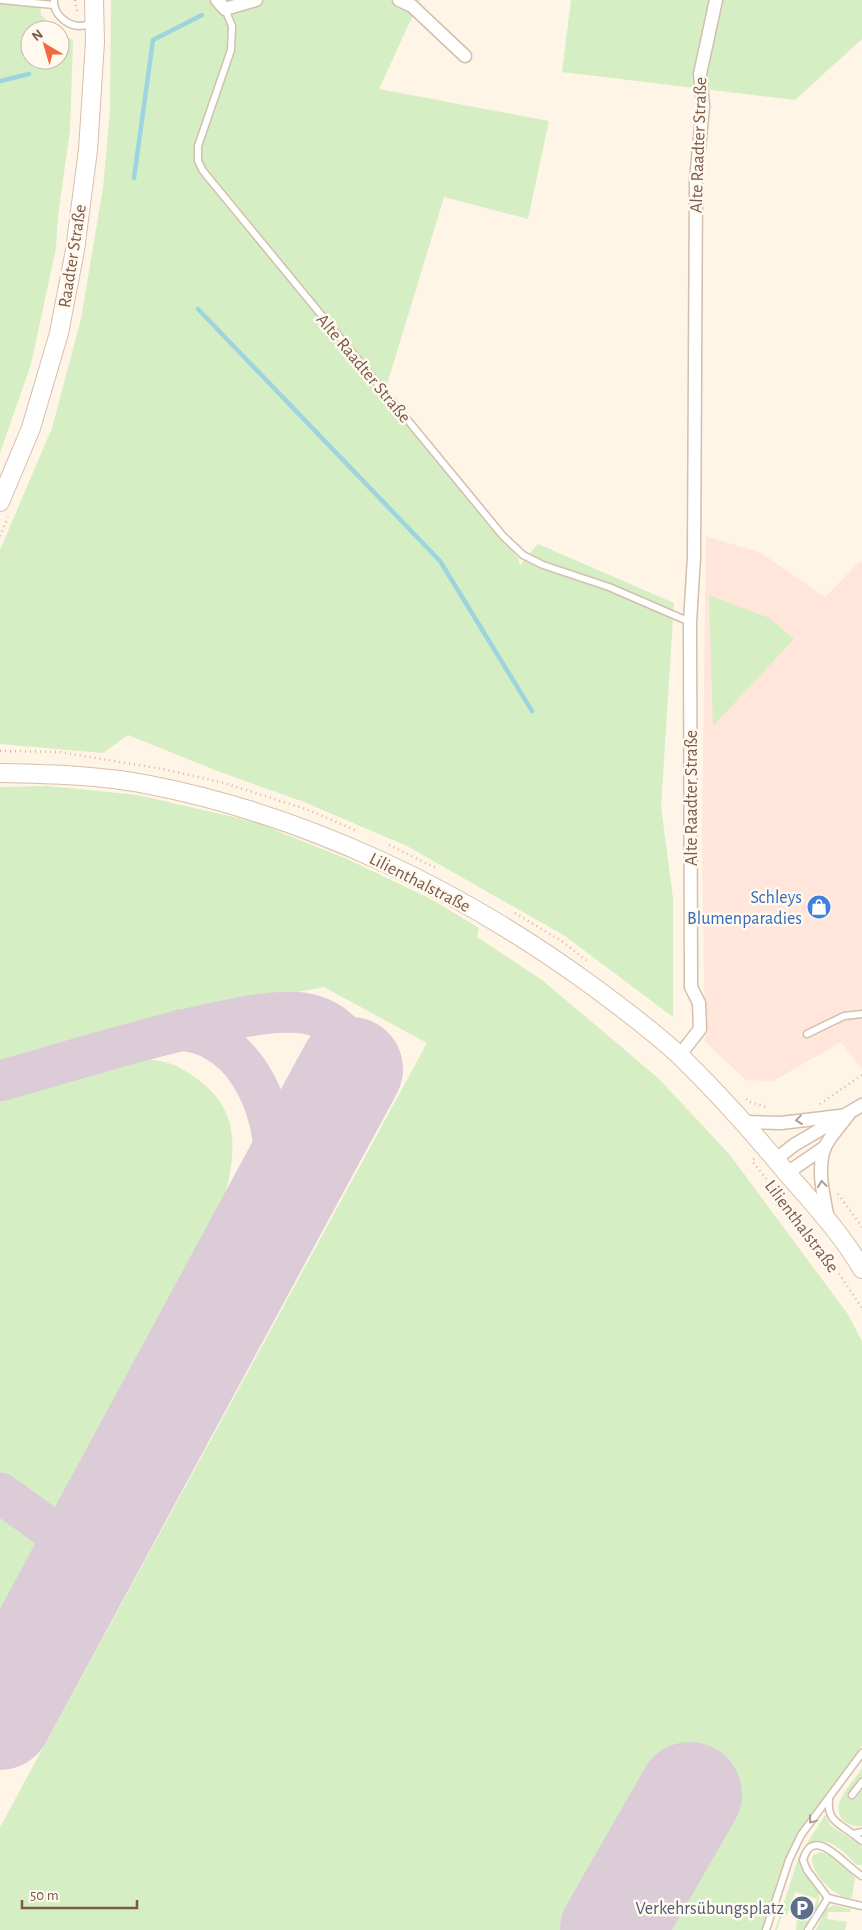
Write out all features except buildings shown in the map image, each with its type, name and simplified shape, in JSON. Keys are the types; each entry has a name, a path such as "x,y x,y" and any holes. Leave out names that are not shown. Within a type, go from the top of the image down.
{"main road":[{"name":"Raadter Straße","path":"0,502 31,428 59,333 75,250 88,150 95,42 87,24 94,0"},
{"name":"Lilienthalstraße","path":"0,773 89,776 148,784 256,811 345,844 446,894 521,937 633,1016 679,1056 744,1122 771,1153 828,1222 862,1269"}],"street":[{"name":"Alte Raadter Straße","path":"221,4 256,0"},
{"path":"399,0 412,6 446,36 465,56"},
{"name":"Alte Raadter Straße","path":"679,1056 700,1029 698,1003 691,986 690,622 694,557 696,180 703,106 700,74 716,0"},
{"path":"771,1153 794,1145 848,1115 862,1105"},
{"path":"744,1122 781,1122 848,1115"},
{"path":"787,1173 825,1147 848,1115"},
{"path":"825,1147 821,1172 828,1222"}],"lane":[{"path":"2,0 54,3 56,12 63,19 87,24"},
{"name":"Alte Raadter Straße","path":"221,4 232,26 231,50 198,146 198,161 203,171 503,536 523,555 543,565 609,587 690,622"},
{"path":"807,1034 844,1016 862,1014"},
{"path":"766,1930 789,1860 801,1835 862,1753"},
{"path":"852,1795 862,1782"},
{"path":"829,1798 828,1810 833,1819 862,1840"},
{"path":"853,1834 862,1832"},
{"path":"862,1876 827,1848 820,1845 813,1846 806,1852 803,1860 828,1898 862,1906"},
{"path":"808,1930 828,1898"}],"path":[{"path":"75,0 87,24"},
{"path":"814,1107 862,1075"},
{"name":"Lilienthalstraße","path":"771,1153 752,1161 821,1248 862,1308"}],"shaded area":[{"path":"706,536 761,553 825,597 860,561 862,563 862,1069 841,1042 773,1081 746,1080 705,1042 702,836"}],"green space":[{"path":"0,0 40,0 41,15 46,20 20,20 20,70 70,70 70,38 73,40 70,130 58,216 56,248 31,364 0,453"},
{"path":"111,0 211,0 228,13 234,7 224,0 420,0 379,89 549,121 528,219 444,197 386,388 234,204 518,558 520,565 538,544 674,603 661,807 673,898 673,1017 565,936 407,846 304,802 220,772 128,735 103,753 0,744 0,550 52,428 81,319 103,188 110,111"},
{"path":"571,0 862,0 862,39 795,100 562,72"},
{"path":"709,595 769,618 794,639 713,726"},
{"path":"48,786 138,795 255,822 347,859 431,899 479,928 477,937 542,980 658,1078 730,1155 847,1313 862,1341 862,1746 801,1833 765,1930 0,1930 0,1827 427,1043 324,987 130,1024 0,1062 0,787"},
{"path":"149,1059 175,1065 198,1079 213,1093 223,1107 230,1123 232,1139 232,1158 224,1199 0,1610 0,1100 120,1063"},
{"path":"862,1768 862,1777 849,1794 852,1799 855,1799 862,1790 862,1826 857,1826 843,1820 839,1814 839,1808 844,1794"},
{"path":"825,1815 831,1826 859,1844 862,1848 862,1865 857,1865 840,1849 827,1842 821,1841 807,1847 802,1854 801,1861 806,1874 819,1892 815,1912 810,1922 803,1930 796,1930 797,1918 809,1921 817,1899 795,1892 787,1915 781,1918 777,1930 775,1930 799,1856"},
{"path":"821,1852 833,1856 855,1878 852,1898 838,1894 818,1876 812,1862 813,1855"},
{"path":"833,1905 851,1909 850,1912 828,1912 827,1919 847,1922 845,1930 816,1930 825,1910"}],"waterway":[{"path":"134,178 153,40 202,15"},
{"path":"0,81 29,74"},
{"path":"198,309 440,561 532,711"}],"taxiway":[{"path":"0,1081 179,1031 241,1017 291,1012 309,1014 321,1018 341,1032 352,1052 351,1069"},
{"path":"180,1030 205,1036 226,1048 243,1065 257,1086 267,1110 275,1160 273,1184 264,1219 240,1274"},
{"path":"0,1493 88,1556"}],"runway":[{"path":"0,1718 351,1069"},
{"path":"612,1930 690,1794"}],"place":[{"name":"Schleys Blumenparadies","path":"819,907"},
{"name":"Verkehrsübungsplatz","path":"802,1908"}]}
